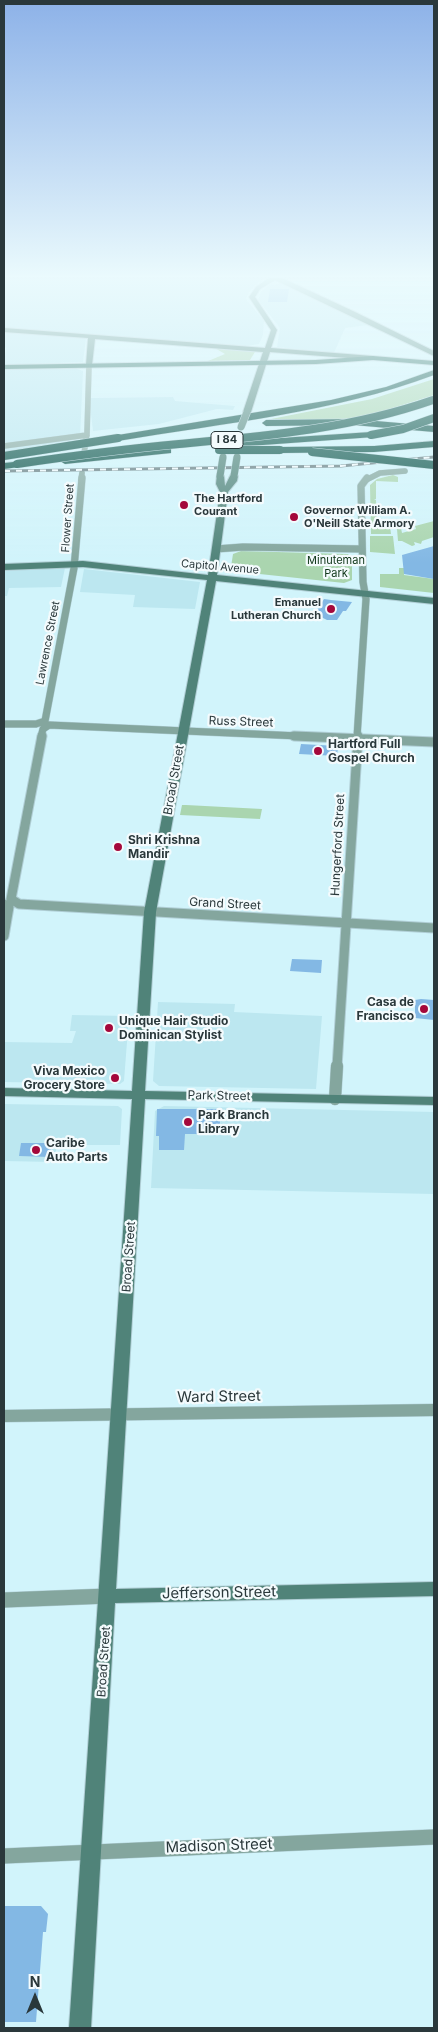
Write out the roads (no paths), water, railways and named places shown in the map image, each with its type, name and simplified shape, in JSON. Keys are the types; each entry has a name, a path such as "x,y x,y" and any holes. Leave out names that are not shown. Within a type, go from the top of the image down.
{"highway":[{"name":"I 84","path":"4,456 331,403 394,387 432,373"},
{"name":"I 84","path":"4,466 128,449 302,432 380,417 434,400"},
{"path":"235,444 371,435 406,428 434,418"},
{"path":"118,438 260,423 371,423 434,427"},
{"path":"18,464 172,451 381,449 434,444"},
{"path":"280,450 348,454 434,465"}],"main road":[{"name":"Broad Street","path":"224,492 220,484 223,457 235,444 260,373"},
{"name":"Broad Street","path":"80,2028 150,912 212,577 224,492 234,476 237,457 235,444"},
{"name":"Capitol Avenue","path":"4,567 74,564 434,600"},
{"name":"Park Street","path":"4,1092 434,1101"},
{"name":"Jefferson Street","path":"108,1596 434,1589"}],"street":[{"path":"84,454 87,435 89,373"},
{"path":"4,446 87,435"},
{"name":"Hungerford Street","path":"335,1099 365,593 362,549 362,483 377,474 405,471"},
{"name":"Flower Street","path":"74,564 82,473"},
{"path":"217,538 256,547"},
{"path":"216,549 256,547 362,549"},
{"name":"Lawrence Street","path":"4,936 8,904 11,899 74,564"},
{"name":"Russ Street","path":"4,724 43,724 434,742"},
{"name":"Grand Street","path":"8,904 434,928"},
{"name":"Ward Street","path":"4,1416 434,1410"},
{"name":"Jefferson Street","path":"4,1600 108,1596"},
{"name":"Madison Street","path":"4,1856 434,1837"}],"railway":[{"path":"4,471 341,466 434,457"}],"place":[{"name":"The Hartford Courant","path":"184,505"},
{"name":"Governor William A. O'Neill State Armory","path":"294,517"},
{"name":"Emanuel Lutheran Church","path":"331,609"},
{"name":"Hartford Full Gospel Church","path":"318,751"},
{"name":"Shri Krishna Mandir","path":"118,847"},
{"name":"Casa de Francisco","path":"424,1009"},
{"name":"Unique Hair Studio Dominican Stylist","path":"109,1028"},
{"name":"Viva Mexico Grocery Store","path":"115,1078"},
{"name":"Park Branch Library","path":"188,1122"},
{"name":"Caribe Auto Parts","path":"36,1150"}],"park label":[{"name":"Minuteman Park","path":"336,567"}]}
